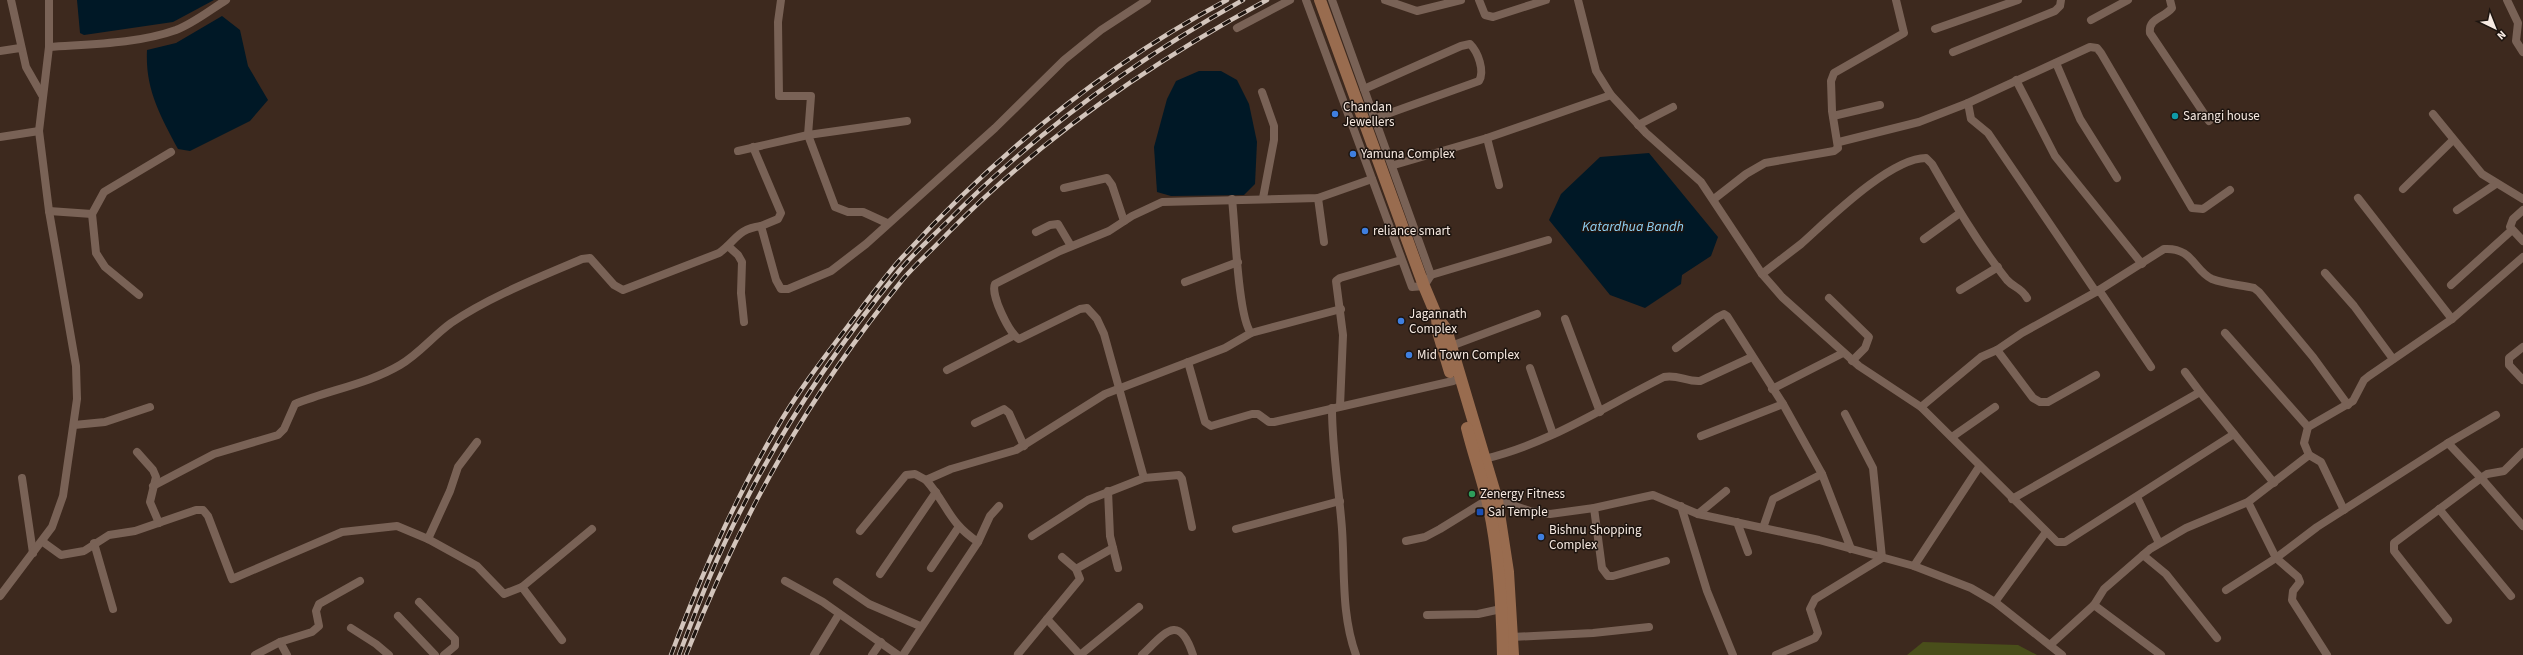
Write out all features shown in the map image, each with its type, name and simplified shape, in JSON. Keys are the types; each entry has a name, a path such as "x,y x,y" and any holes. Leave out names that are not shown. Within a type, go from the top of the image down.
{"main road":[{"path":"1320,0 1424,286 1437,317 1446,329 1484,459 1508,572 1513,655"},
{"path":"1437,317 1438,332 1492,500 1501,609 1503,655"}],"street":[{"path":"11,0 20,48 30,77 42,95"},
{"path":"0,596 43,542 52,527 63,496 77,399 76,366 49,211 39,131 42,95 49,47 49,0"},
{"path":"49,47 111,42 162,34 190,23 226,0"},
{"path":"782,0 778,22 779,96 811,96 808,135 835,208 848,212 863,212 887,224"},
{"path":"761,226 776,280 781,289 788,289 832,271 866,244 995,128 1064,60 1101,30 1147,0"},
{"path":"1237,28 1290,0"},
{"path":"1306,0 1412,287 1424,286 1431,275 1548,240"},
{"path":"1332,0 1364,89 1394,165 1431,275"},
{"path":"1385,0 1417,11 1461,0"},
{"path":"1479,0 1485,14 1493,17 1546,0"},
{"path":"1578,0 1596,71 1612,95 1638,125 1692,172 1714,199 1762,274 1802,317 1852,361 1921,407 1952,437 1979,467 2057,542 2065,542 2234,434"},
{"path":"1714,199 1753,168 1765,164 1834,151 1838,148 1839,142 1833,116 1831,81 1834,73 1900,37 1904,33 1896,0"},
{"path":"1935,29 2018,0"},
{"path":"1953,52 2055,11 2060,6 2061,0"},
{"path":"2091,20 2128,0"},
{"path":"2170,0 2172,8 2168,13 2153,21 2149,27 2150,33 2209,121"},
{"path":"2507,0 2518,23 2516,41 2523,52"},
{"path":"1364,89 1461,46 1470,44 1474,48 1482,70 1479,81 1376,118"},
{"path":"0,52 20,48"},
{"path":"1839,142 1919,122 1968,103 2016,80 2090,48 2097,48 2192,208 2203,209 2230,190"},
{"path":"2056,63 2080,118 2117,178"},
{"path":"2016,80 2056,156 2142,264"},
{"path":"1262,92 1272,116 1274,133 1263,198"},
{"path":"1394,165 1487,138 1612,95"},
{"path":"1968,103 1971,119 1988,133 2151,367"},
{"path":"1833,116 1880,105"},
{"path":"1638,125 1673,107"},
{"path":"2433,114 2482,174 2496,184 2523,199"},
{"path":"738,151 808,135 907,121"},
{"path":"0,137 39,131"},
{"path":"1487,138 1498,185"},
{"path":"2402,189 2453,140"},
{"path":"153,486 214,454 278,435 284,429 295,404 387,372 418,353 450,324 462,317 528,283 582,259 590,258 614,285 623,290 719,253 728,246 736,235 747,229 761,226 778,219 781,213 753,147"},
{"path":"139,295 105,267 96,253 92,214 104,192 171,152"},
{"path":"1762,274 1871,184 1918,158 1926,158 1932,164 1960,213 2008,282 2022,289 2027,298"},
{"path":"1064,188 1107,178 1112,185 1124,221"},
{"path":"1144,478 1117,388 1101,326 1092,311 1087,308 1080,309 1024,338 1019,339 1013,336 994,292 995,284 1071,246 1109,231 1124,221 1162,202 1263,198 1318,198 1372,179"},
{"path":"2457,210 2496,184"},
{"path":"1318,198 1324,242"},
{"path":"2358,198 2452,319"},
{"path":"1232,199 1240,290 1247,326 1252,333"},
{"path":"2523,210 2510,224 2512,230 2523,241"},
{"path":"49,211 92,214"},
{"path":"1924,240 1960,213"},
{"path":"1036,232 1054,223 1058,224 1071,246"},
{"path":"2451,285 2512,230"},
{"path":"728,246 738,255 742,262 741,293 744,322"},
{"path":"1921,407 1981,357 1997,350 2022,333 2098,291 2164,250 2177,250 2193,260 2213,279 2254,288 2313,357 2348,405"},
{"path":"2344,510 2321,462 2309,455 2304,443 2308,427 2348,405 2358,396 2364,380 2452,319 2523,257"},
{"path":"1340,406 1343,335 1341,309 1335,287 1336,281 1340,278 1401,260"},
{"path":"1185,282 1238,262"},
{"path":"1960,290 1998,267"},
{"path":"2325,272 2354,306 2393,359"},
{"path":"1829,298 1869,337 1865,348 1852,361"},
{"path":"926,480 951,469 1024,446 1094,400 1117,388 1225,348 1252,333 1341,309"},
{"path":"1451,346 1537,314"},
{"path":"1676,348 1724,314 1732,322 1782,404 1822,474 1851,549"},
{"path":"1566,319 1600,412"},
{"path":"2225,333 2308,427"},
{"path":"947,370 1013,336"},
{"path":"2523,347 2509,358 2509,365 2523,380"},
{"path":"1997,350 2033,398 2040,402 2048,402 2096,375"},
{"path":"1772,389 1843,353"},
{"path":"1484,459 1521,449 1600,412 1664,376 1671,375 1694,381 1700,381 1752,357"},
{"path":"1188,362 1207,425 1252,414 1258,414 1269,422 1274,422 1453,381"},
{"path":"1530,368 1552,434"},
{"path":"2185,372 2274,483"},
{"path":"2012,499 2200,392"},
{"path":"1701,436 1782,404"},
{"path":"74,425 105,422 150,407"},
{"path":"1952,437 1995,407"},
{"path":"1332,408 1332,446 1340,501 1346,626 1356,655"},
{"path":"975,423 1004,409 1009,414 1024,446"},
{"path":"1845,414 1873,468 1882,558"},
{"path":"2226,590 2276,558 2316,527 2448,443 2496,415"},
{"path":"428,539 450,491 458,467 477,442"},
{"path":"2448,443 2523,526"},
{"path":"137,452 153,470 156,476 150,502 159,523"},
{"path":"2448,620 2392,547 2397,540 2481,478 2487,474 2504,470 2523,452"},
{"path":"2050,645 2094,605 2104,589 2159,543 2186,528 2248,502 2309,455"},
{"path":"1914,566 1979,467"},
{"path":"860,531 906,475 915,474 926,480 936,492 947,514 958,528 978,542"},
{"path":"1763,528 1774,499 1822,474"},
{"path":"1032,536 1088,500 1108,491 1144,478 1179,475 1182,479 1192,527"},
{"path":"22,478 33,553"},
{"path":"1108,491 1108,521 1118,568"},
{"path":"1698,514 1726,491"},
{"path":"880,574 936,492"},
{"path":"1406,541 1425,536 1440,529 1492,500 1530,511 1550,514 1594,508 1653,495 1698,514 1851,549 1914,566 1971,588 1995,602 2062,655"},
{"path":"2137,497 2159,543"},
{"path":"1236,529 1340,501"},
{"path":"2248,502 2276,558 2298,577 2300,582 2293,592 2292,600 2327,655"},
{"path":"903,655 920,626 978,542 987,521 999,506"},
{"path":"1681,506 1707,591 1733,655"},
{"path":"1594,508 1602,568 1608,576 1613,576 1666,560"},
{"path":"2439,509 2511,596"},
{"path":"43,542 61,555 84,551 94,543 109,535 159,523 196,510 205,511 232,578 342,532 397,526 428,539 477,566 504,594 522,588 592,529"},
{"path":"1737,522 1748,552"},
{"path":"930,568 958,528"},
{"path":"1995,602 2046,532"},
{"path":"94,543 113,609"},
{"path":"1076,569 1113,548"},
{"path":"2143,555 2166,574 2217,638"},
{"path":"1018,654 1046,619 1078,583 1080,575 1076,569 1062,557"},
{"path":"1776,655 1815,638 1818,633 1810,609 1815,599 1882,558"},
{"path":"785,580 839,614 898,655"},
{"path":"255,655 280,642 317,629 319,622 316,611 319,604 360,582"},
{"path":"837,582 869,604 920,626"},
{"path":"522,588 562,640"},
{"path":"419,602 455,639 455,646 444,655"},
{"path":"2094,605 2161,655"},
{"path":"1046,619 1080,655 1139,606"},
{"path":"1427,615 1478,614 1501,609"},
{"path":"814,655 839,614"},
{"path":"398,616 435,655"},
{"path":"1512,637 1593,633 1649,627"},
{"path":"352,628 376,644 389,655"},
{"path":"1142,655 1167,631 1173,629 1180,630 1184,634 1193,655"},
{"path":"280,642 287,655"},
{"path":"872,655 881,642"}],"green space":[{"path":"1923,642 2018,645 2037,655 1907,655"}],"water":[{"path":"77,0 214,0 173,22 84,35 80,33"},
{"path":"222,16 240,30 248,66 268,100 250,121 190,151 178,149 165,125 151,89 148,77 147,50 176,43"},
{"path":"1199,71 1221,71 1237,80 1249,104 1257,142 1255,184 1244,195 1171,196 1157,192 1154,147 1167,99 1176,81"},
{"name":"Katardhua Bandh","path":"1649,153 1718,237 1711,256 1682,275 1681,284 1645,308 1610,295 1549,220 1561,194 1600,157"}],"railway":[{"path":"671,655 718,541 745,485 775,431 800,390 897,263 971,187 1010,151 1051,117 1136,54 1227,0"},
{"path":"679,655 724,544 776,445 834,356 899,271 917,251 982,188 1016,157 1052,128 1125,73 1164,47 1243,0"},
{"path":"686,655 730,553 780,458 837,367 869,322 904,278 984,198 1059,134 1139,76 1181,49 1267,0"}],"place":[{"name":"Chandan Jewellers","path":"1335,114"},
{"name":"Sarangi house","path":"2175,116"},
{"name":"Yamuna Complex","path":"1353,154"},
{"name":"reliance smart","path":"1365,231"},
{"name":"Jagannath Complex","path":"1401,321"},
{"name":"Mid Town Complex","path":"1409,355"},
{"name":"Zenergy Fitness","path":"1472,494"},
{"name":"Sai Temple","path":"1480,512"},
{"name":"Bishnu Shopping Complex","path":"1541,537"}]}
